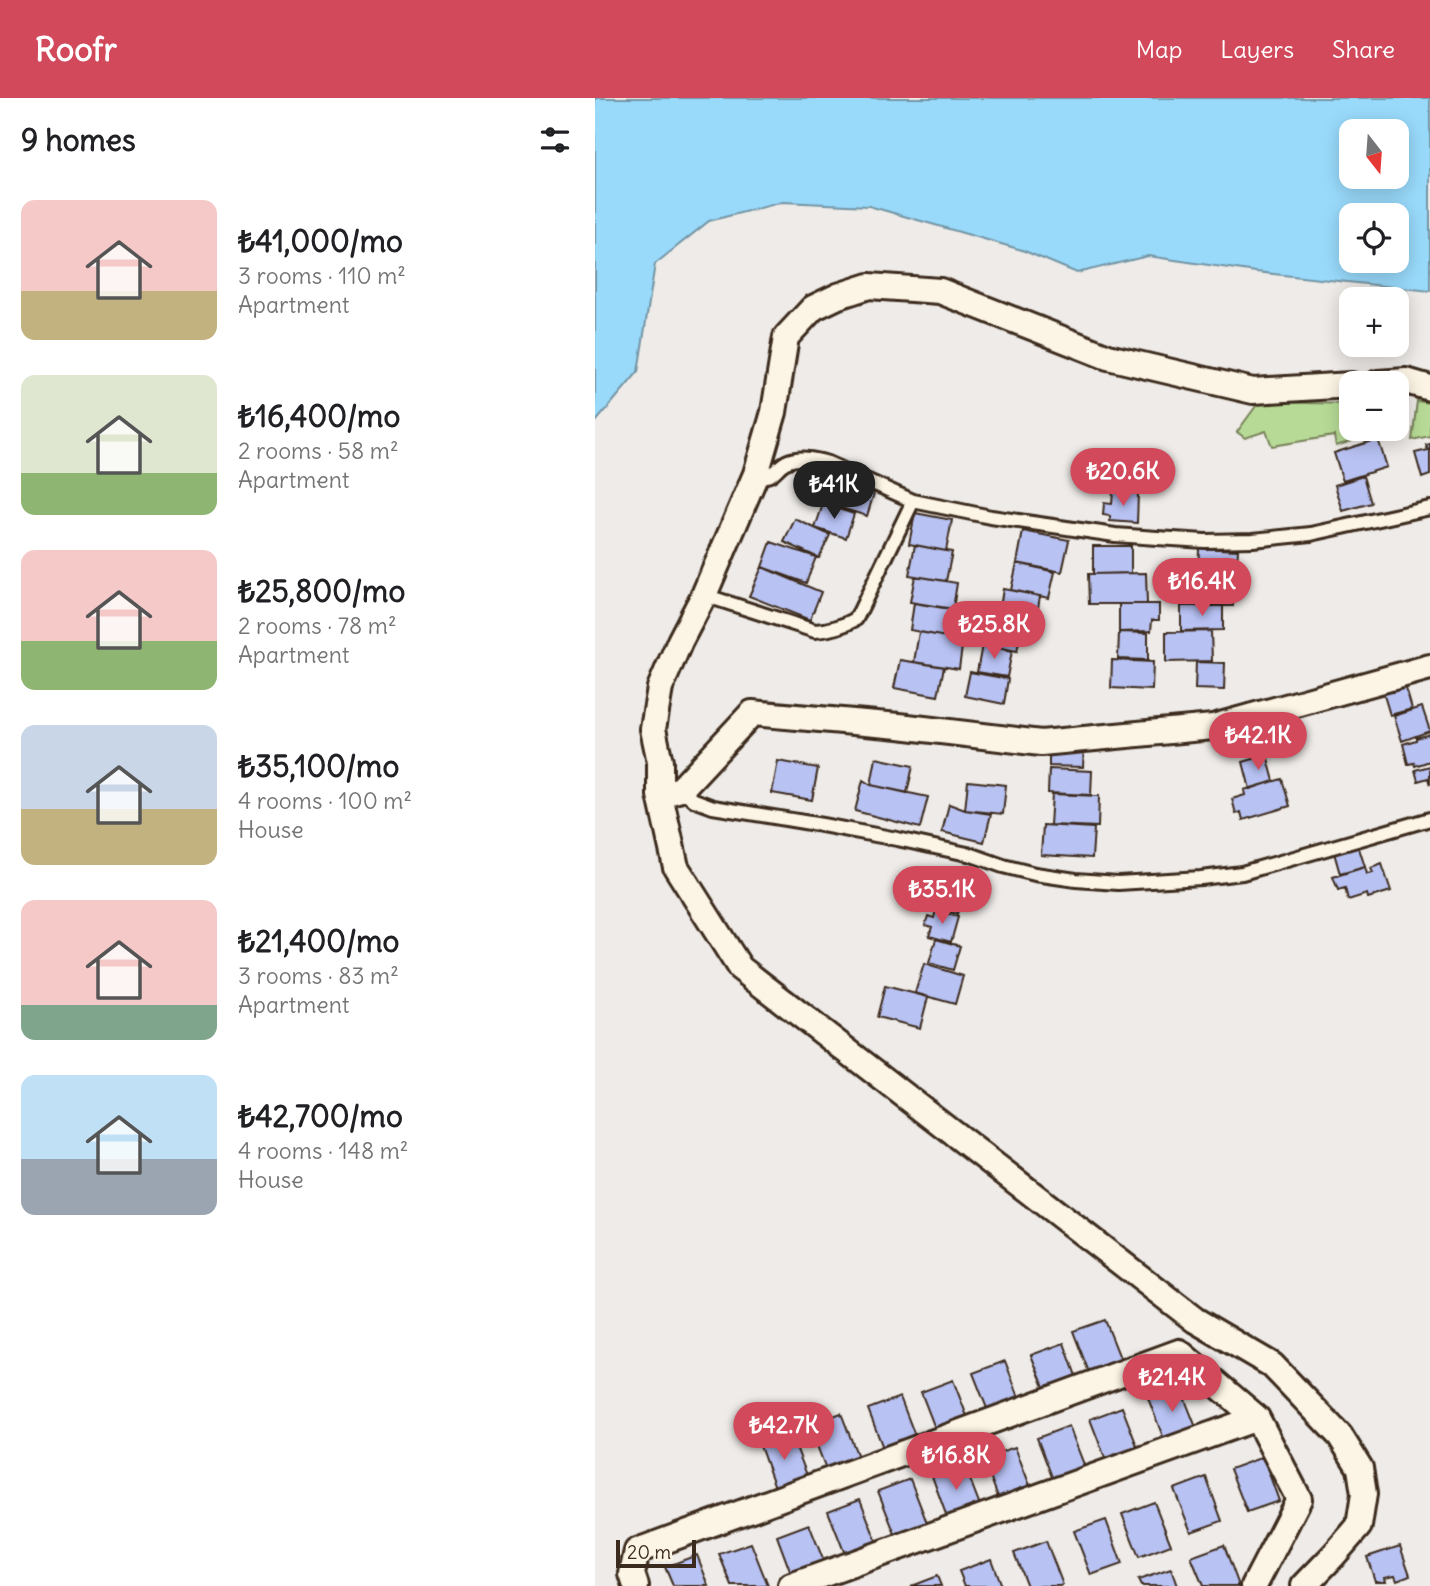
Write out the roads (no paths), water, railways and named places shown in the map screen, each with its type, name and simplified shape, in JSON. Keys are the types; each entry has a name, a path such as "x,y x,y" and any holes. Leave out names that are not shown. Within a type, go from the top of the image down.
{"street":[{"path":"1304,1586 1359,1526 1364,1494 1360,1468 1340,1436 1272,1365 1195,1321 740,968 676,867 670,792 653,729 660,688 756,474 774,412 786,337 813,308 869,286 940,291 1108,357 1253,391 1339,386"},
{"path":"1409,383 1430,388"},
{"path":"670,792 752,713 899,726 1041,743 1213,727 1430,667"},
{"path":"636,1586 632,1574 637,1551 1179,1352 1257,1418 1299,1499 1254,1586"},
{"path":"791,1586 1257,1418"}],"lane":[{"path":"756,474 763,477 771,475 783,463 793,460 816,460 913,501 991,517 1087,531 1205,541 1253,540 1311,534 1430,508"},
{"path":"704,595 815,631 848,623 856,619 913,501"},
{"path":"670,792 713,807 897,839 972,855 1035,874 1118,883 1242,873 1430,819"}],"water":[{"path":"595,98 1430,98 1430,291 1256,272 1148,256 1077,273 1022,250 869,206 783,202 709,221 655,264 638,372 595,423"}]}
